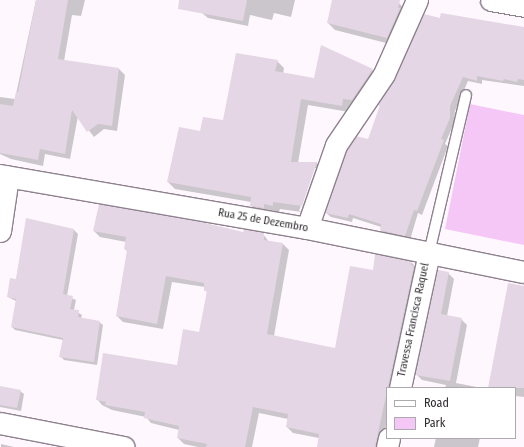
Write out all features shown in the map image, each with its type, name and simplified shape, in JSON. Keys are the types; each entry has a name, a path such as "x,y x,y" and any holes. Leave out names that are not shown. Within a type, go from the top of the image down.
{"street":[{"path":"306,228 336,145 384,74 417,0"},
{"path":"491,0 524,6"},
{"path":"0,230 4,176"},
{"name":"Rua 25 de Dezembro","path":"4,176 306,228 524,272"},
{"name":"Travessa Francisca Raquel","path":"400,387 429,253"},
{"path":"0,423 124,447"}],"lane":[{"path":"429,253 466,95"}],"green space":[{"path":"470,104 524,115 524,245 445,229"}],"building":[{"path":"36,0 68,0 58,59 119,68 112,126 98,124 87,132 72,110 65,154 40,149 38,160 0,153 0,104 13,106 16,92 18,92"},
{"path":"179,0 247,0 243,21 178,9"},
{"path":"332,0 400,0 398,8 400,8 387,38 327,23"},
{"path":"441,13 524,27 524,80 518,79 517,82 504,79 503,81 477,76 477,81 463,77 450,106 450,118 441,139 444,140 417,211 414,210 405,236 380,230 381,224 349,214 348,218 325,213 347,150 356,136 368,139 380,105 378,105 395,79 424,14 440,18"},
{"path":"321,45 373,69 352,100 343,99 342,106 301,99 291,162 317,162 302,206 273,202 273,206 264,204 264,208 250,206 251,197 167,182 179,127 200,131 203,117 223,120 236,53 278,60 275,71 314,78"},
{"path":"99,204 201,222 243,232 245,229 264,233 264,240 283,243 267,334 335,348 350,266 373,270 375,254 412,261 411,265 414,266 388,387 386,387 386,396 375,447 317,447 319,434 286,427 288,414 253,407 245,447 206,447 207,444 177,438 179,426 144,418 145,412 105,405 106,402 96,400 103,353 177,365 183,329 199,332 207,291 204,291 204,283 166,276 157,324 116,316 127,250 124,249 126,237 93,231"},
{"path":"26,218 74,229 63,294 73,296 70,309 79,310 78,317 100,321 94,362 59,357 63,338 11,327 16,299 7,297 10,278 16,279"},
{"path":"438,270 449,272 441,314 462,318 450,381 415,375"},
{"path":"508,283 524,286 524,388 488,387"},
{"path":"0,386 21,390 17,408 0,405"}]}
